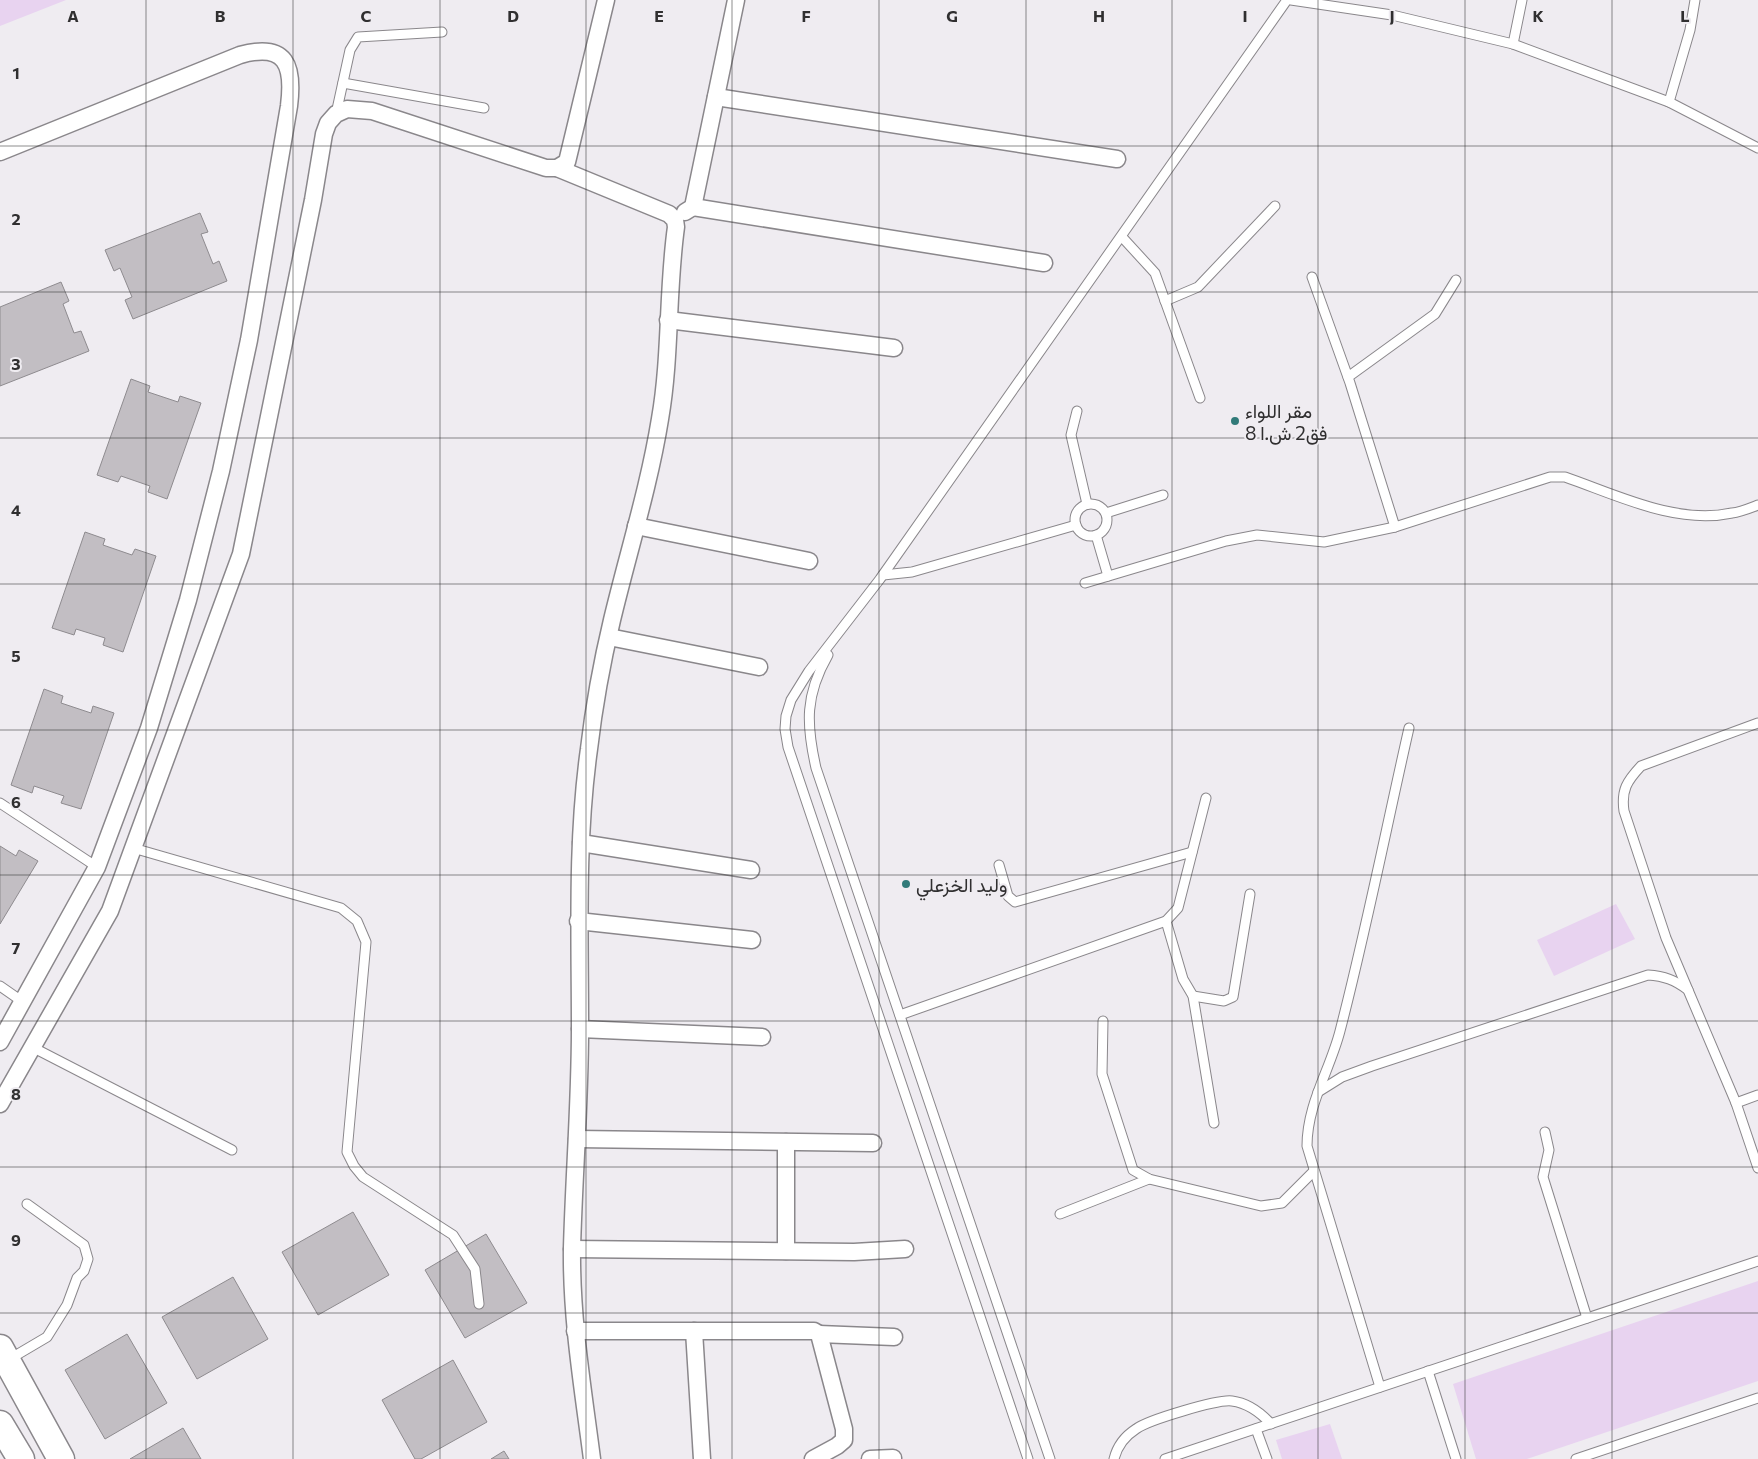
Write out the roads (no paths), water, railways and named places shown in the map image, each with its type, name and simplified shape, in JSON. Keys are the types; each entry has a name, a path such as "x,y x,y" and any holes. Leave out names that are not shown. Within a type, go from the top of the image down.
{"main road":[{"path":"4,1354 61,1459"},
{"path":"0,1424 21,1459"}],"street":[{"path":"557,168 567,162 606,0"},
{"path":"675,220 693,207 736,0"},
{"path":"0,152 240,55 256,51 274,52 288,64 292,81 289,106 249,340 221,471 188,600 149,728 97,867 0,1042"},
{"path":"716,96 1117,159"},
{"path":"0,1104 110,911 241,554 313,200 324,134 328,123 336,114 347,109 372,111 546,168 557,168 669,214 675,220 676,227 670,271 666,379 636,526 609,637 588,751 581,844 578,921 580,1029 572,1249 575,1331 592,1459"},
{"path":"693,207 1044,262"},
{"path":"668,320 894,348"},
{"path":"636,526 809,561"},
{"path":"609,637 759,667"},
{"path":"581,844 751,870"},
{"path":"578,921 752,940"},
{"path":"580,1029 762,1037"},
{"path":"577,1139 872,1143"},
{"path":"786,1142 786,1252"},
{"path":"572,1249 786,1252 854,1252 905,1249"},
{"path":"575,1331 814,1331 818,1334 894,1336"},
{"path":"694,1331 702,1459"},
{"path":"813,1459 844,1440 844,1429 818,1334"},
{"path":"870,1459 892,1458"}],"lane":[{"path":"1028,1459 788,747 785,730 791,700 809,671 838,636 883,575 1289,0 1392,15 1513,44 1669,102 1758,148"},
{"path":"1513,44 1522,0"},
{"path":"1669,102 1690,30 1695,0"},
{"path":"336,114 350,50 358,37 442,32"},
{"path":"343,83 484,108"},
{"path":"1165,300 1198,287 1275,206"},
{"path":"1122,237 1155,273 1200,398"},
{"path":"1312,277 1348,377 1395,527"},
{"path":"1348,377 1435,314 1456,280"},
{"path":"1077,411 1071,435 1087,504"},
{"path":"1085,583 1226,542 1257,535 1324,542 1395,527 1550,477 1565,477 1672,513 1699,515 1732,514 1758,505"},
{"path":"1106,513 1163,495"},
{"path":"1087,504 1098,505 1106,513 1107,522 1103,530 1096,535 1080,532 1076,525 1075,516 1079,508 1087,504"},
{"path":"883,575 912,572 1076,525"},
{"path":"1096,535 1108,576"},
{"path":"838,636 812,687 809,704 810,743 816,768 1050,1459"},
{"path":"1758,723 1641,766 1627,780 1622,795 1624,811 1663,928 1736,1102 1758,1168"},
{"path":"1380,1388 1314,1171 1307,1146 1307,1130 1310,1112 1340,1032 1409,728"},
{"path":"900,1015 1166,921 1178,908 1206,798"},
{"path":"0,803 97,867"},
{"path":"133,848 341,908 357,920 366,942 347,1152 354,1166 363,1177 453,1235 475,1269 479,1304"},
{"path":"1000,865 1008,896 1015,902 1192,852"},
{"path":"1193,996 1224,1001 1233,997 1250,894"},
{"path":"1166,921 1183,979 1193,996 1214,1123"},
{"path":"1318,1092 1342,1077 1372,1066 1648,975 1676,981 1688,990"},
{"path":"0,986 23,1002"},
{"path":"1103,1021 1102,1074 1133,1170 1149,1179 1261,1206 1282,1203 1314,1171"},
{"path":"32,1047 232,1150"},
{"path":"1736,1102 1758,1095"},
{"path":"1544,1132 1549,1150 1543,1177 1587,1318"},
{"path":"1060,1214 1149,1179"},
{"path":"4,1354 47,1337 67,1305 77,1278 84,1271 88,1260 84,1245 27,1204"},
{"path":"1165,1459 1758,1261"},
{"path":"1428,1372 1456,1459"},
{"path":"1576,1459 1758,1398"},
{"path":"1114,1459 1121,1443 1138,1427 1219,1401 1242,1403 1263,1415 1271,1424"},
{"path":"1256,1429 1267,1459"}],"place":[{"name":"مقر اللواء 8 فق2 ش.ا","path":"1235,421"},
{"name":"وليد الخزعلي","path":"906,884"}]}
